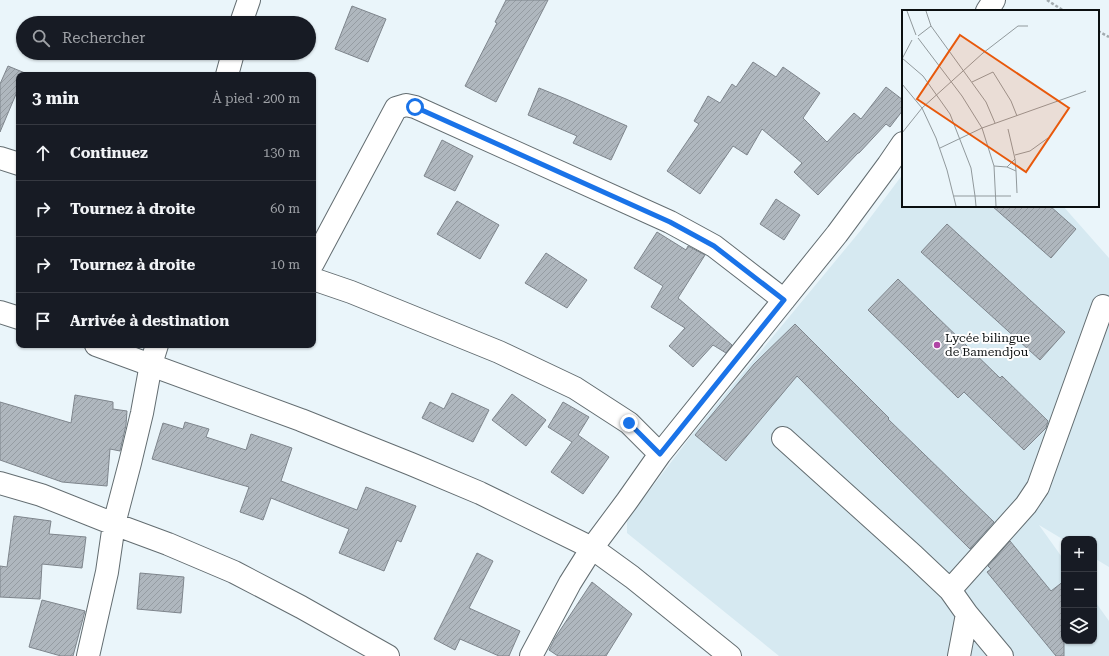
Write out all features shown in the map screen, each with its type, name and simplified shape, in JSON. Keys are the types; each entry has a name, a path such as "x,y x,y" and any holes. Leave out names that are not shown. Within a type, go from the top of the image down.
{"street":[{"path":"243,16 249,0"},
{"path":"988,10 994,0"},
{"path":"228,72 231,60"},
{"path":"316,257 396,108 406,105 415,107 670,222 714,246 784,300"},
{"path":"530,656 570,583 592,548 660,454 837,234 902,144"},
{"path":"0,158 16,163"},
{"path":"316,280 351,292 499,352 575,388 629,423 660,454"},
{"path":"950,590 1026,505 1038,487 1104,306"},
{"path":"0,312 16,317"},
{"path":"113,348 154,355 301,420 480,493 592,548 632,577 730,656"},
{"path":"88,656 107,572 114,524 142,414 154,355"},
{"path":"783,438 950,590 967,614 1002,656"},
{"path":"0,483 42,495 168,544 234,572 301,607 388,656"},
{"path":"959,656 967,614"}],"path":[{"path":"1047,0 1062,10"},
{"path":"1099,32 1109,37"}],"shaded area":[{"name":"Lycée bilingue de Bamendjou","path":"902,175 902,207 1064,207 1109,258 1109,567 1097,560 1097,536 1061,536 1061,538 1039,525 1061,556 1061,644 1097,644 1097,604 1109,621 1109,656 779,656 627,533 627,520 694,432 861,230"}],"building":[{"path":"506,0 548,0 496,102 465,86 497,23 495,22"},
{"path":"352,6 386,19 368,62 335,49"},
{"path":"753,62 776,77 783,67 820,93 803,118 827,142 854,113 861,119 886,87 902,99 902,111 890,127 886,124 818,195 794,172 802,163 762,129 747,155 733,146 700,194 667,171 699,124 694,121 708,96 720,103 732,84 736,87"},
{"path":"8,66 23,72 16,72 16,94 0,132 0,84"},
{"path":"539,88 627,126 611,160 573,143 577,136 528,115"},
{"path":"442,140 473,156 455,191 424,176"},
{"path":"776,199 800,215 784,240 760,224"},
{"path":"457,201 499,225 480,259 437,234"},
{"path":"993,207 1051,207 1076,229 1051,258"},
{"path":"947,224 1065,332 1040,360 921,252"},
{"path":"657,232 686,250 688,246 705,255 678,298 732,345 726,353 713,345 693,367 669,346 685,328 651,307 663,286 634,268"},
{"path":"546,253 587,280 567,308 525,283"},
{"path":"898,279 1000,378 1002,376 1048,421 1046,428 1024,450 964,392 958,398 868,310"},
{"path":"795,324 889,418 888,419 994,522 970,549 797,376 726,461 695,435 754,364"},
{"path":"452,393 489,410 473,442 422,418 430,402 444,409"},
{"path":"512,394 546,420 526,446 492,420"},
{"path":"75,395 113,402 113,409 127,411 126,425 120,451 110,449 107,486 62,482 0,460 0,402 71,423"},
{"path":"563,402 589,417 578,435 609,457 583,494 551,472 572,442 548,427"},
{"path":"185,422 209,429 206,437 246,450 251,434 292,448 281,481 357,510 366,487 416,506 401,542 397,540 384,571 339,553 349,529 271,498 263,520 240,512 249,487 152,459 163,423 183,429"},
{"path":"14,516 51,521 49,534 86,537 82,568 42,564 40,599 0,597 0,566 7,567"},
{"path":"1010,541 1051,591 1061,583 1061,644 1064,644 1064,656 1056,656 987,572 991,569 988,566"},
{"path":"477,553 493,561 469,608 520,631 509,656 499,656 460,639 455,650 434,639"},
{"path":"140,573 184,577 181,613 137,609"},
{"path":"592,582 632,614 606,656 558,656 549,650 555,638"},
{"path":"42,600 85,611 73,656 61,656 29,647"}],"place":[{"name":"Lycée bilingue de Bamendjou","path":"937,345"}],"route":[{"path":"415,107 670,222 714,246 784,300 660,454 629,423"}]}
